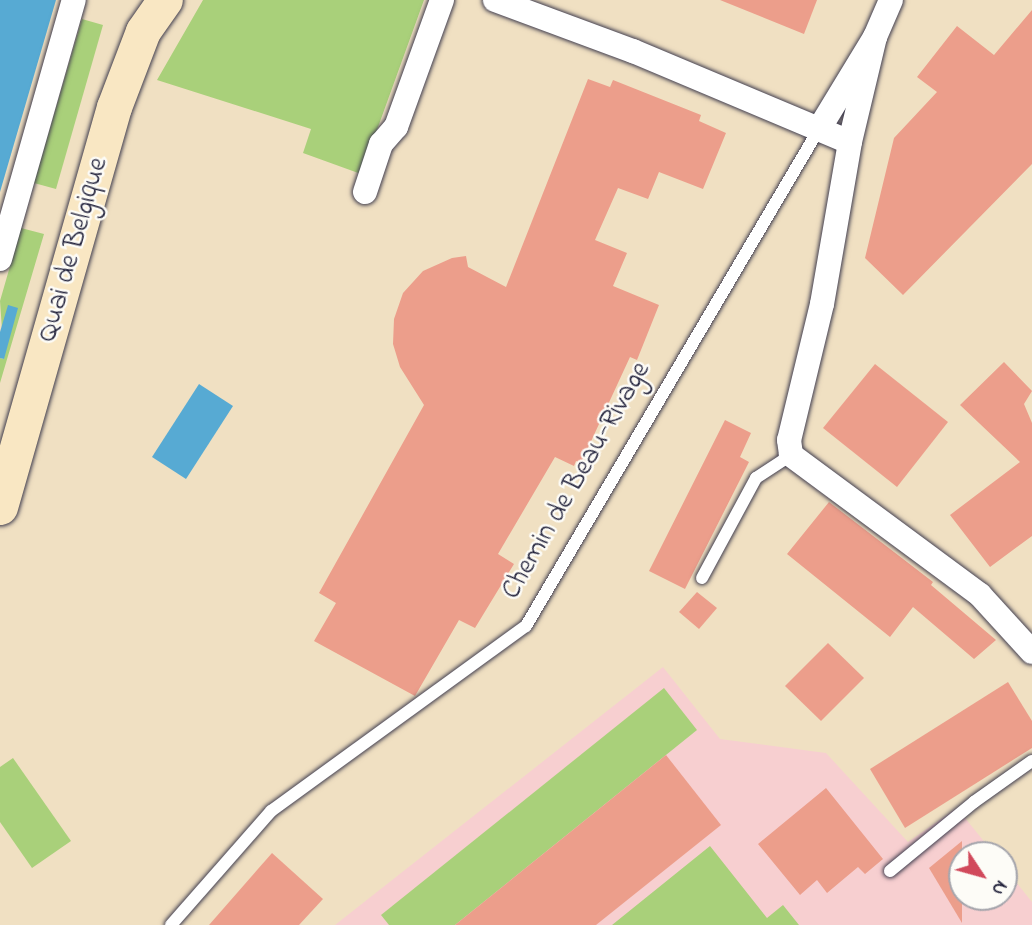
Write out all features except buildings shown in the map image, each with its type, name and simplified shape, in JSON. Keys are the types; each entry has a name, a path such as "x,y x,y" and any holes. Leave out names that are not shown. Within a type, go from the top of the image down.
{"street":[{"path":"0,259 74,0"},
{"name":"Quai de Belgique","path":"0,506 114,107 143,31 165,0"},
{"path":"365,192 381,144 396,127 442,0"},
{"path":"495,0 633,51 850,142"},
{"name":"Chemin de Beau-Rivage","path":"818,129 875,37 891,0"},
{"name":"Chemin de Beau-Rivage","path":"791,455 789,440 814,337 850,142 875,37"},
{"path":"791,455 980,595 1032,652"}],"lane":[{"name":"Chemin de Beau-Rivage","path":"171,925 271,811 526,626 818,129"},
{"path":"702,578 756,478 791,455"},
{"path":"890,871 974,802 1032,761"}],"shaded area":[{"path":"663,667 720,739 826,753 908,842 957,808 984,841 948,841 948,911 1018,911 1018,884 1032,902 1032,925 335,925"}],"green space":[{"path":"203,0 424,0 361,174 303,153 311,129 157,80"},
{"path":"82,19 103,25 56,189 34,183"},
{"path":"21,228 44,234 0,383 0,358 4,359 0,301"},
{"path":"664,688 697,730 455,925 389,925 381,915"},
{"path":"13,758 71,841 32,868 0,822 0,767"},
{"path":"710,846 767,918 783,905 799,925 612,925"}],"water":[{"path":"0,0 56,0 0,192"},
{"path":"8,305 18,308 4,359 0,358 0,332"},
{"path":"199,384 233,406 186,479 152,457"}]}
